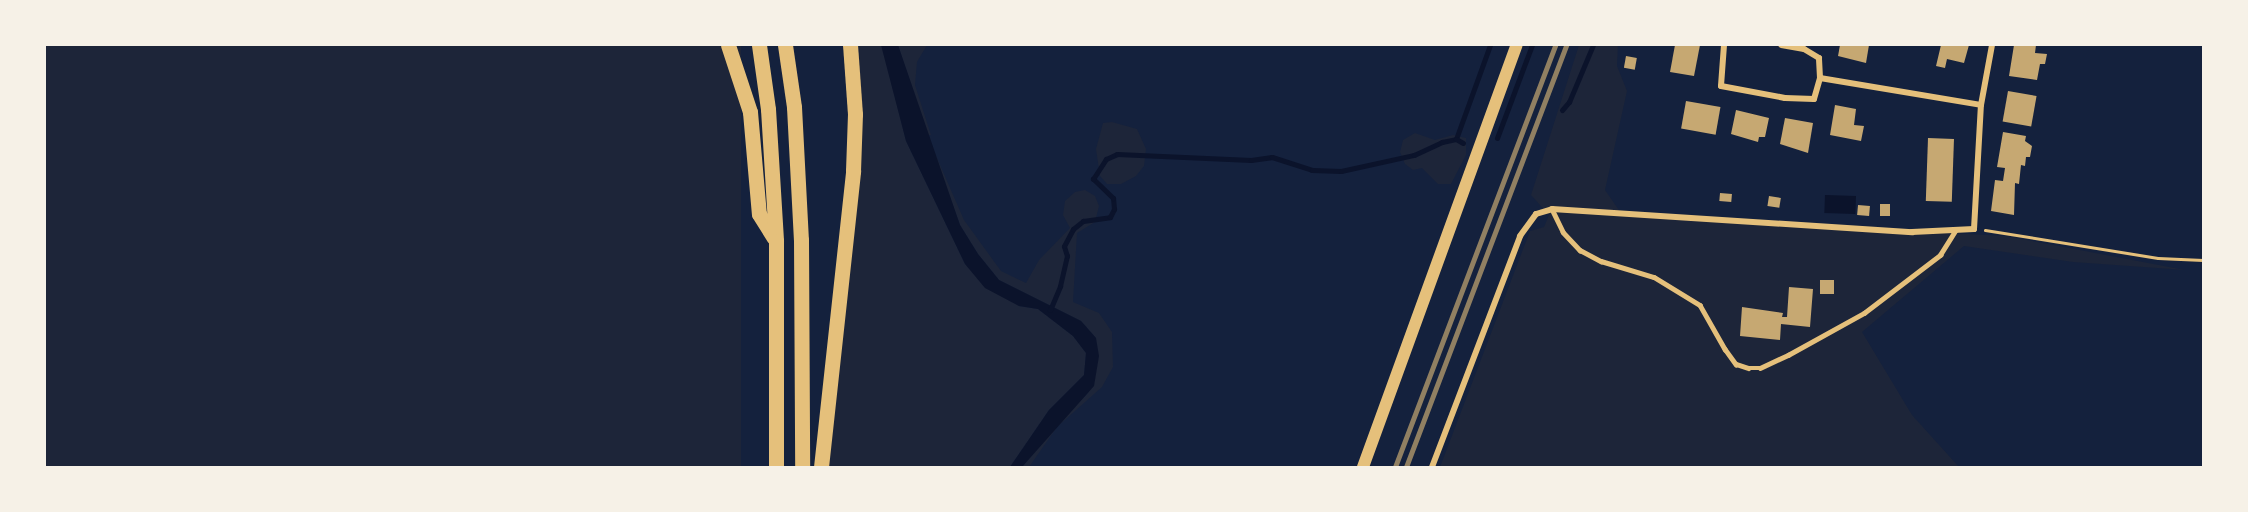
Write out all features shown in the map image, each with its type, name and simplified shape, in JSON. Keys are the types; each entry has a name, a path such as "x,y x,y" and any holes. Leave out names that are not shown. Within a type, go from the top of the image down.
{"highway":[{"path":"728,45 750,112 759,214 776,241"},
{"path":"759,45 768,109 776,241 776,467"},
{"path":"785,45 794,107 801,240 802,467"},
{"path":"821,467 853,171 855,114 850,45"}],"main road":[{"path":"1363,467 1517,45"}],"street":[{"path":"1724,45 1719,80 1721,86 1807,101 1817,95 1820,78 1816,53 1781,45"},
{"path":"1432,467 1524,227 1536,214 1552,209 1895,231 1974,229 1981,105 1992,45"},
{"path":"1820,78 1981,105"}],"lane":[{"path":"1552,209 1563,232 1580,250 1601,261 1654,277 1700,304 1736,364 1748,368 1760,368 1788,355 1864,313 1940,255 1955,231"}],"path":[{"path":"1974,229 2158,258 2203,260"}],"shaded area":[{"path":"45,45 741,45 741,467 45,467"},
{"path":"859,45 882,45 906,141 965,264 1019,306 1038,309 1073,336 1086,353 1084,375 1049,410 1010,467 829,467 860,167"},
{"path":"881,45 898,45 960,225 978,254 999,280 1081,321 1096,338 1099,356 1094,386 1022,467 1010,467 1049,410 1084,375 1086,353 1073,336 1038,309 1019,306 985,288 965,264 906,141"},
{"path":"898,45 927,45 917,62 915,85 931,135 927,135"},
{"path":"1579,45 1618,45 1617,66 1627,91 1605,190 1623,216 2006,236 2185,270 2073,262 1964,246 1862,332 1912,415 1959,467 1440,467 1530,231 1544,227 1549,215 1531,195"},
{"path":"1112,122 1137,129 1146,149 1144,166 1136,176 1121,184 1107,184 1100,176 1096,149 1103,123"},
{"path":"1415,133 1435,140 1453,135 1466,138 1466,155 1451,184 1438,184 1422,168 1413,170 1405,164 1400,152 1403,140"},
{"path":"927,135 964,220 1001,271 1026,283 1039,260 1070,228 1063,215 1065,201 1075,192 1085,190 1095,196 1099,206 1095,222 1077,233 1073,302 1099,313 1112,332 1113,367 1102,387 1057,427 1029,467 1022,467 1042,440 1088,393 1096,338 1081,321 999,280 978,254 960,225"},
{"path":"1825,195 1856,196 1855,214 1824,213"}],"building":[{"path":"1675,45 1700,45 1694,76 1670,72"},
{"path":"1840,45 1869,45 1866,63 1838,56"},
{"path":"1941,45 1969,45 1964,63 1947,59 1945,68 1936,66"},
{"path":"2014,45 2036,45 2035,53 2047,54 2045,64 2040,64 2037,80 2009,76"},
{"path":"1626,56 1637,58 1635,70 1624,68"},
{"path":"2008,91 2037,96 2031,127 2003,122"},
{"path":"1686,101 1720,107 1716,135 1681,129"},
{"path":"1835,105 1856,109 1854,125 1864,126 1861,141 1830,135"},
{"path":"1736,110 1769,118 1765,137 1759,137 1758,142 1731,134"},
{"path":"1785,118 1813,123 1808,153 1780,144"},
{"path":"2003,132 2026,136 2025,141 2032,146 2030,157 2026,157 2025,166 2021,165 2019,184 2015,183 2014,215 1991,211 1995,180 2003,181 2005,168 1997,167"},
{"path":"1928,138 1954,139 1952,202 1926,201"},
{"path":"1720,193 1732,194 1731,202 1719,201"},
{"path":"1769,196 1781,198 1779,208 1767,206"},
{"path":"1880,204 1890,204 1890,216 1880,216"},
{"path":"1858,205 1870,206 1869,216 1857,215"},
{"path":"1820,280 1834,280 1834,294 1820,294"},
{"path":"1789,287 1813,289 1810,327 1781,324 1780,340 1740,336 1742,307 1783,313 1782,317 1787,317"}],"waterway":[{"path":"1456,139 1490,45"},
{"path":"1497,138 1532,45"},
{"path":"1562,110 1569,102 1593,45"},
{"path":"1050,310 1060,286 1067,256 1064,246 1073,229 1083,221 1110,217 1114,209 1113,198 1093,179 1106,159 1117,154 1251,160 1272,157 1312,170 1341,171 1414,155 1442,142 1456,139 1463,143"}],"railway":[{"path":"1395,467 1555,45"},
{"path":"1406,467 1566,45"}]}
